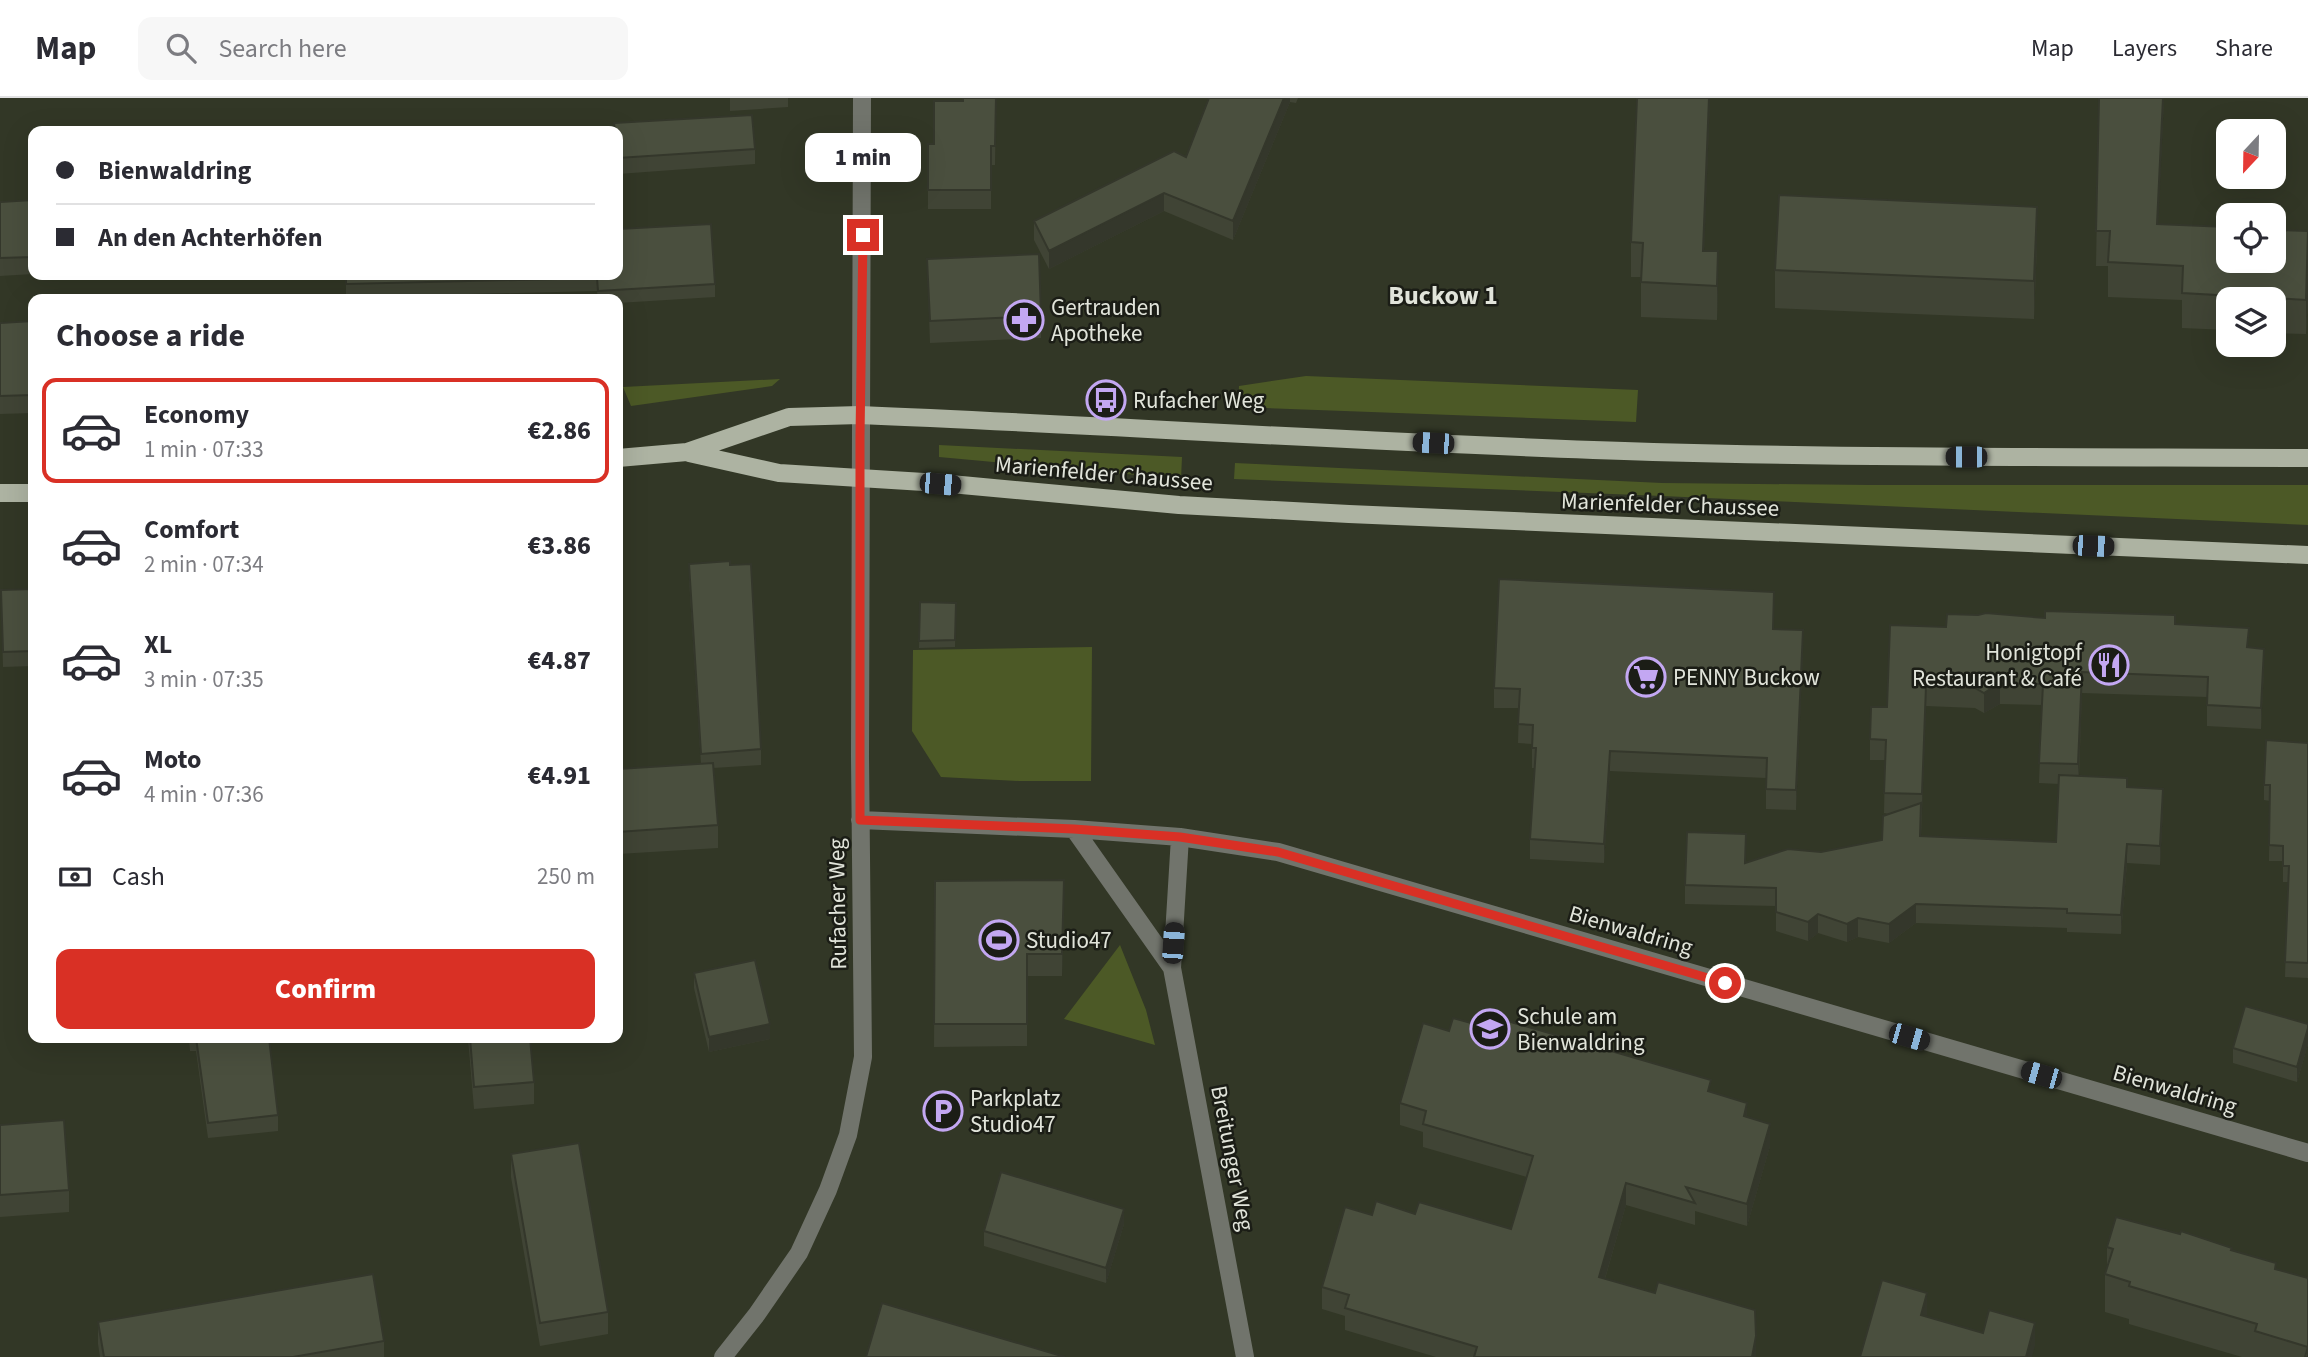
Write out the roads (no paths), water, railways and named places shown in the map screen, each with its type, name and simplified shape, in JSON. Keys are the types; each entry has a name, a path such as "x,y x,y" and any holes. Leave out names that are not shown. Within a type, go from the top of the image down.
{"main road":[{"name":"Marienfelder Chaussee","path":"687,452 789,417 860,415 1648,452 1837,457 2308,458"},
{"name":"Marienfelder Chaussee","path":"687,452 779,474 859,478 1165,504 2308,555"},
{"path":"623,458 687,452"},
{"path":"0,493 28,493"}],"street":[{"name":"Rufacher Weg","path":"723,1357 799,1253 828,1189 848,1135 863,1057 859,478 862,98"},
{"path":"860,820 1074,829 1180,837"},
{"name":"Breitunger Weg","path":"1074,829 1172,968"},
{"name":"Breitunger Weg","path":"1180,837 1172,968 1245,1357"},
{"name":"Bienwaldring","path":"1180,837 1278,852 2308,1153"}],"place":[{"name":"Gertrauden Apotheke","path":"1024,320"},
{"name":"Rufacher Weg","path":"1106,400"},
{"name":"Honigtopf Restaurant & Café","path":"2109,665"},
{"name":"PENNY Buckow","path":"1646,677"},
{"name":"Studio47","path":"999,940"},
{"name":"Schule am Bienwaldring","path":"1490,1029"},
{"name":"Parkplatz Studio47","path":"943,1111"}],"district":[{"name":"Buckow 1","path":"1443,295"}]}
